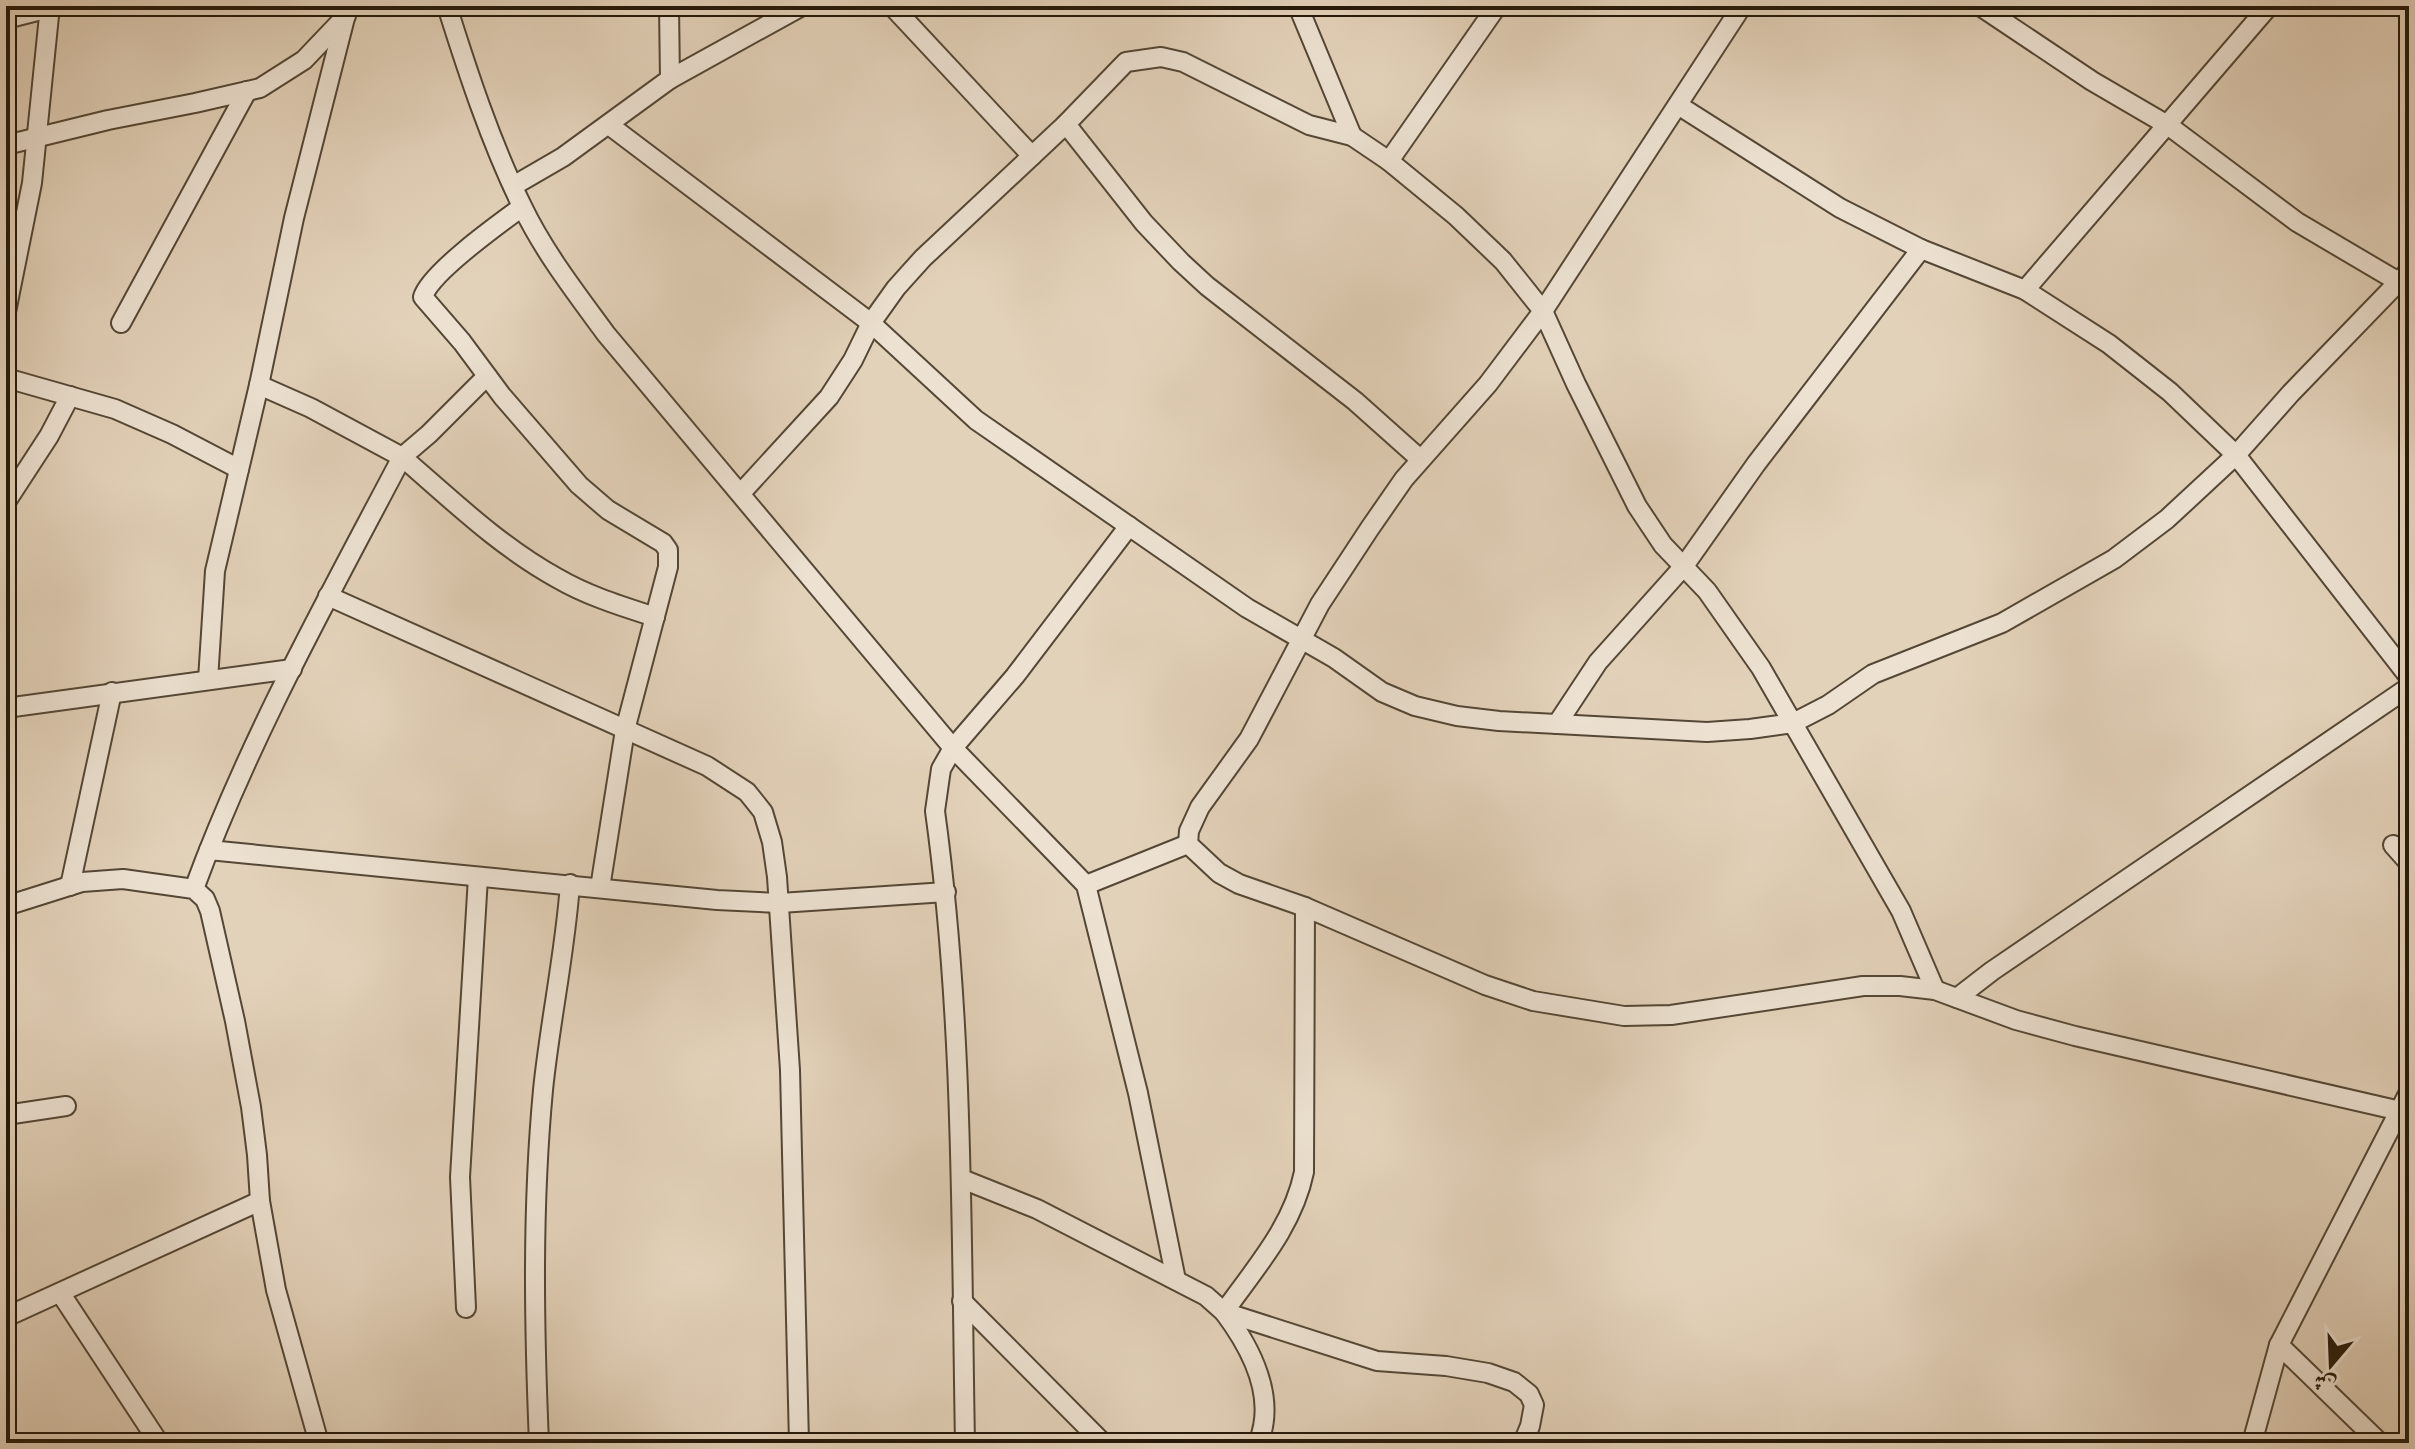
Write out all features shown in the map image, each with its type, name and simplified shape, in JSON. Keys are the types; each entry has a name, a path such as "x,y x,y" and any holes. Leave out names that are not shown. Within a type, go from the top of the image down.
{"street":[{"path":"447,6 492,134 522,207 548,253 597,322 953,748 1086,885 1138,1093 1176,1280"},
{"path":"669,6 670,79"},
{"path":"513,186 609,125 670,79 802,6"},
{"path":"892,6 1032,156"},
{"path":"1298,6 1352,136"},
{"path":"1389,161 1497,6"},
{"path":"1188,844 1189,831 1200,807 1249,739 1320,604 1370,528 1420,459 1488,384 1543,311 1742,6"},
{"path":"2025,290 2269,6"},
{"path":"6,19 50,7 32,183 6,312"},
{"path":"609,125 871,323 976,420 1247,608 1302,638 1382,692 1415,706 1457,716 1707,732 1750,729 1793,723 1828,705 1873,674 2002,623 2114,559 2167,519 2236,455 2403,276 2297,222 2169,126 2092,81 1989,8"},
{"path":"6,145 260,88 304,60 348,11"},
{"path":"208,680 215,571 294,218 348,11"},
{"path":"741,493 829,397 853,360 871,323 923,258 1066,124 1126,62 1161,57 1183,62 1309,125 1352,136 1389,161 1456,216 1503,261 1543,311 1637,506 1663,545 1707,591 1738,634 1793,723 1901,911 1935,990"},
{"path":"121,323 247,91"},
{"path":"1678,105 1840,208 1921,249 2025,290 2109,344 2170,392 2236,455 2409,677"},
{"path":"1066,124 1144,223 1181,262 1207,286 1355,401 1420,459"},
{"path":"522,207 435,278 423,294 424,301 593,498 663,543 668,550 668,567 625,730 600,888"},
{"path":"1557,724 1598,662 1684,566 1756,464 1921,249"},
{"path":"194,889 242,770 328,596 402,457 487,376"},
{"path":"6,378 115,409 239,469"},
{"path":"259,385 311,408 402,457 491,534 547,572 596,597 655,617"},
{"path":"6,502 14,479 70,396"},
{"path":"965,1443 962,1179 955,1016 946,892 935,811 941,769 953,748 1015,676 1129,526"},
{"path":"328,596 707,766 732,781 756,802 770,834 780,903 790,1070 799,1443"},
{"path":"6,708 292,669"},
{"path":"1957,998 1992,971 2409,687"},
{"path":"70,886 112,692"},
{"path":"1086,885 1188,844"},
{"path":"1188,844 1219,873 1239,884 1305,907 1485,985 1533,1001 1624,1016 1671,1015 1863,986 1935,990 2016,1020 2075,1036 2403,1112"},
{"path":"2393,845 2409,863"},
{"path":"209,850 717,900 780,903 946,892"},
{"path":"466,1308 460,1177 478,877"},
{"path":"6,906 82,882 123,879 194,889 205,899 235,1021 251,1107 260,1201 276,1290 319,1443"},
{"path":"539,1443 533,1265 543,1092 565,945 570,884"},
{"path":"1224,1312 1285,1226 1302,1180 1305,1143 1305,907"},
{"path":"2252,1443 2279,1345 2403,1112 2409,1092"},
{"path":"6,1115 66,1106"},
{"path":"962,1179 1037,1209 1206,1296 1224,1312 1246,1348 1266,1398 1265,1419 1258,1443"},
{"path":"6,1317 260,1201"},
{"path":"61,1294 159,1443"},
{"path":"962,1301 1103,1443"},
{"path":"1224,1312 1377,1361 1446,1366 1488,1373 1514,1382 1529,1394 1534,1405 1523,1443"},
{"path":"2279,1345 2380,1443"}]}
